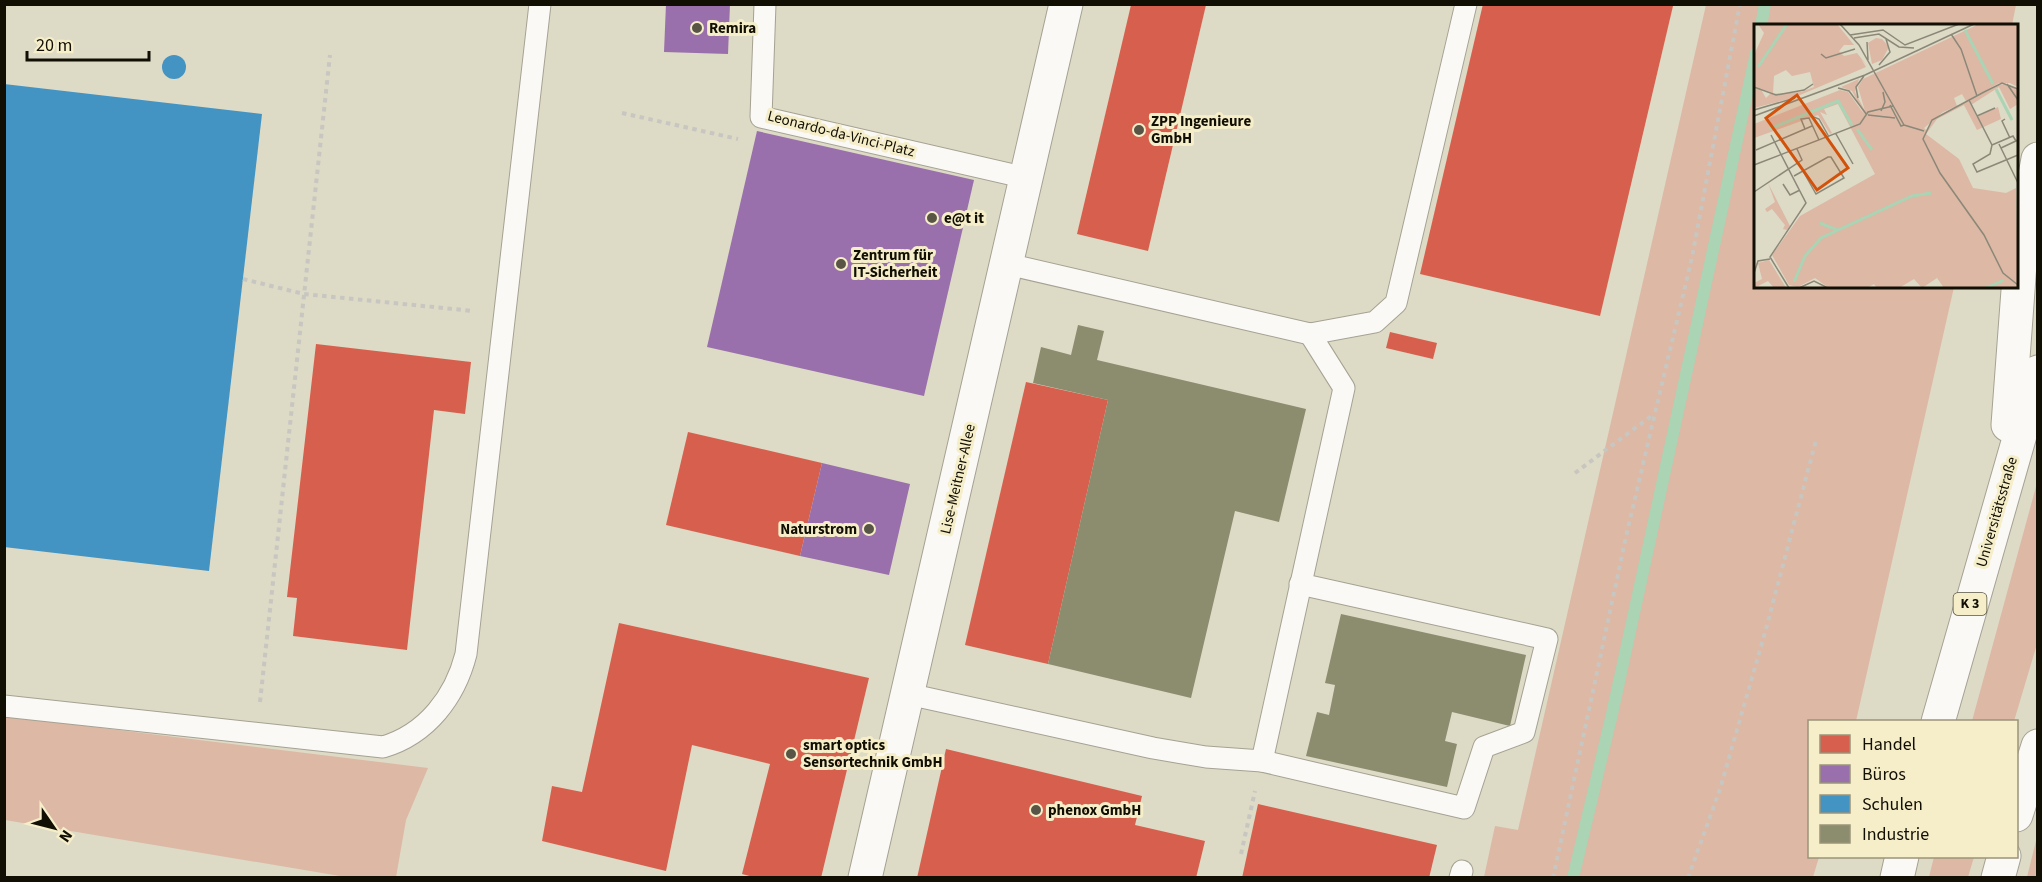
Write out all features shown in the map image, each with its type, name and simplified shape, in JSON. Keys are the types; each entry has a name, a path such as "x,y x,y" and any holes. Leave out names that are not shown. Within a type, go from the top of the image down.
{"main road":[{"name":"Lise-Meitner-Allee","path":"865,878 1066,4"},
{"path":"2018,278 2020,250 2037,159"},
{"path":"2003,487 2017,288"},
{"name":"Universitätsstraße","path":"1939,720 2037,372"},
{"path":"2018,808 2037,746"},
{"path":"1897,878 1902,858"},
{"path":"1998,878 2003,858"}],"lane":[{"path":"4,706 382,747 398,742 426,725 437,712 461,672 466,654 540,4"},
{"name":"Leonardo-da-Vinci-Platz","path":"765,4 761,117 1027,178"},
{"path":"1007,264 1310,334 1375,322 1396,303 1466,4"},
{"path":"1262,761 1344,388 1310,334"},
{"path":"908,694 1153,748 1206,757 1262,761 1464,808 1484,747 1524,732 1547,639 1300,584"}],"path":[{"path":"1553,878 1654,414 1692,257 1740,4"},
{"path":"256,734 330,55"},
{"path":"622,112 746,141 750,138 761,117"},
{"path":"243,279 304,294 504,314"},
{"path":"1575,473 1654,414"},
{"path":"1688,878 1720,789 1766,629 1816,440"},
{"path":"1241,854 1262,761"}],"shaded area":[{"path":"1706,5 2016,5 2012,24 1754,24 1754,288 1954,288 1856,720 1808,720 1808,858 1819,858 1813,877 1484,877 1495,826 1518,830"},
{"path":"2037,483 2037,644 2014,720 1972,720"},
{"path":"4,716 428,768 406,820 396,877 346,877 5,820"},
{"path":"2037,837 2037,877 2027,877"},
{"path":"1934,858 1974,858 1968,877 1929,877"}],"building: Handel":[{"path":"1483,4 1673,6 1600,316 1420,274"},
{"name":"ZPP Ingenieure GmbH","path":"1131,5 1206,5 1148,251 1077,234"},
{"path":"1390,332 1437,343 1433,359 1386,348"},
{"path":"316,344 471,362 465,414 434,410 407,650 293,636 297,598 287,597"},
{"path":"1026,382 1108,400 1048,664 965,645"},
{"path":"688,432 822,463 800,556 666,525"},
{"name":"smart optics Sensortechnik GmbH","path":"619,623 869,678 821,878 757,878 742,874 770,764 692,745 666,871 542,841 552,786 582,792"},
{"name":"phenox GmbH","path":"946,749 1142,796 1135,825 1205,841 1196,878 917,878"},
{"path":"1258,804 1437,845 1429,878 1242,878"}],"building: Büros":[{"name":"Remira","path":"666,4 730,4 728,54 664,52"},
{"name":"Zentrum für IT-Sicherheit","path":"757,131 974,180 924,396 707,347"},
{"path":"822,463 910,484 889,575 800,556"}],"building: Schulen":[{"path":"174,55 179,56 185,62 185,72 179,78 174,79 169,78 163,72 162,67 163,62 169,56"},
{"path":"4,84 262,114 209,571 4,547"}],"building: Industrie":[{"path":"1078,325 1104,331 1097,360 1306,409 1279,522 1235,511 1191,698 1048,664 1108,400 1033,383 1041,347 1071,355"},
{"path":"1341,614 1526,655 1510,726 1452,712 1445,741 1457,744 1447,787 1306,756 1317,712 1329,715 1335,685 1325,683"}],"waterway":[{"path":"1761,24 1765,4"},
{"path":"1573,878 1612,714 1754,62"}],"place":[{"name":"Remira","path":"697,28"},
{"name":"ZPP Ingenieure GmbH","path":"1139,130"},
{"name":"e@t it","path":"932,218"},
{"name":"Zentrum für IT-Sicherheit","path":"841,264"},
{"name":"Naturstrom","path":"869,529"},
{"name":"smart optics Sensortechnik GmbH","path":"791,754"},
{"name":"phenox GmbH","path":"1036,810"}]}
